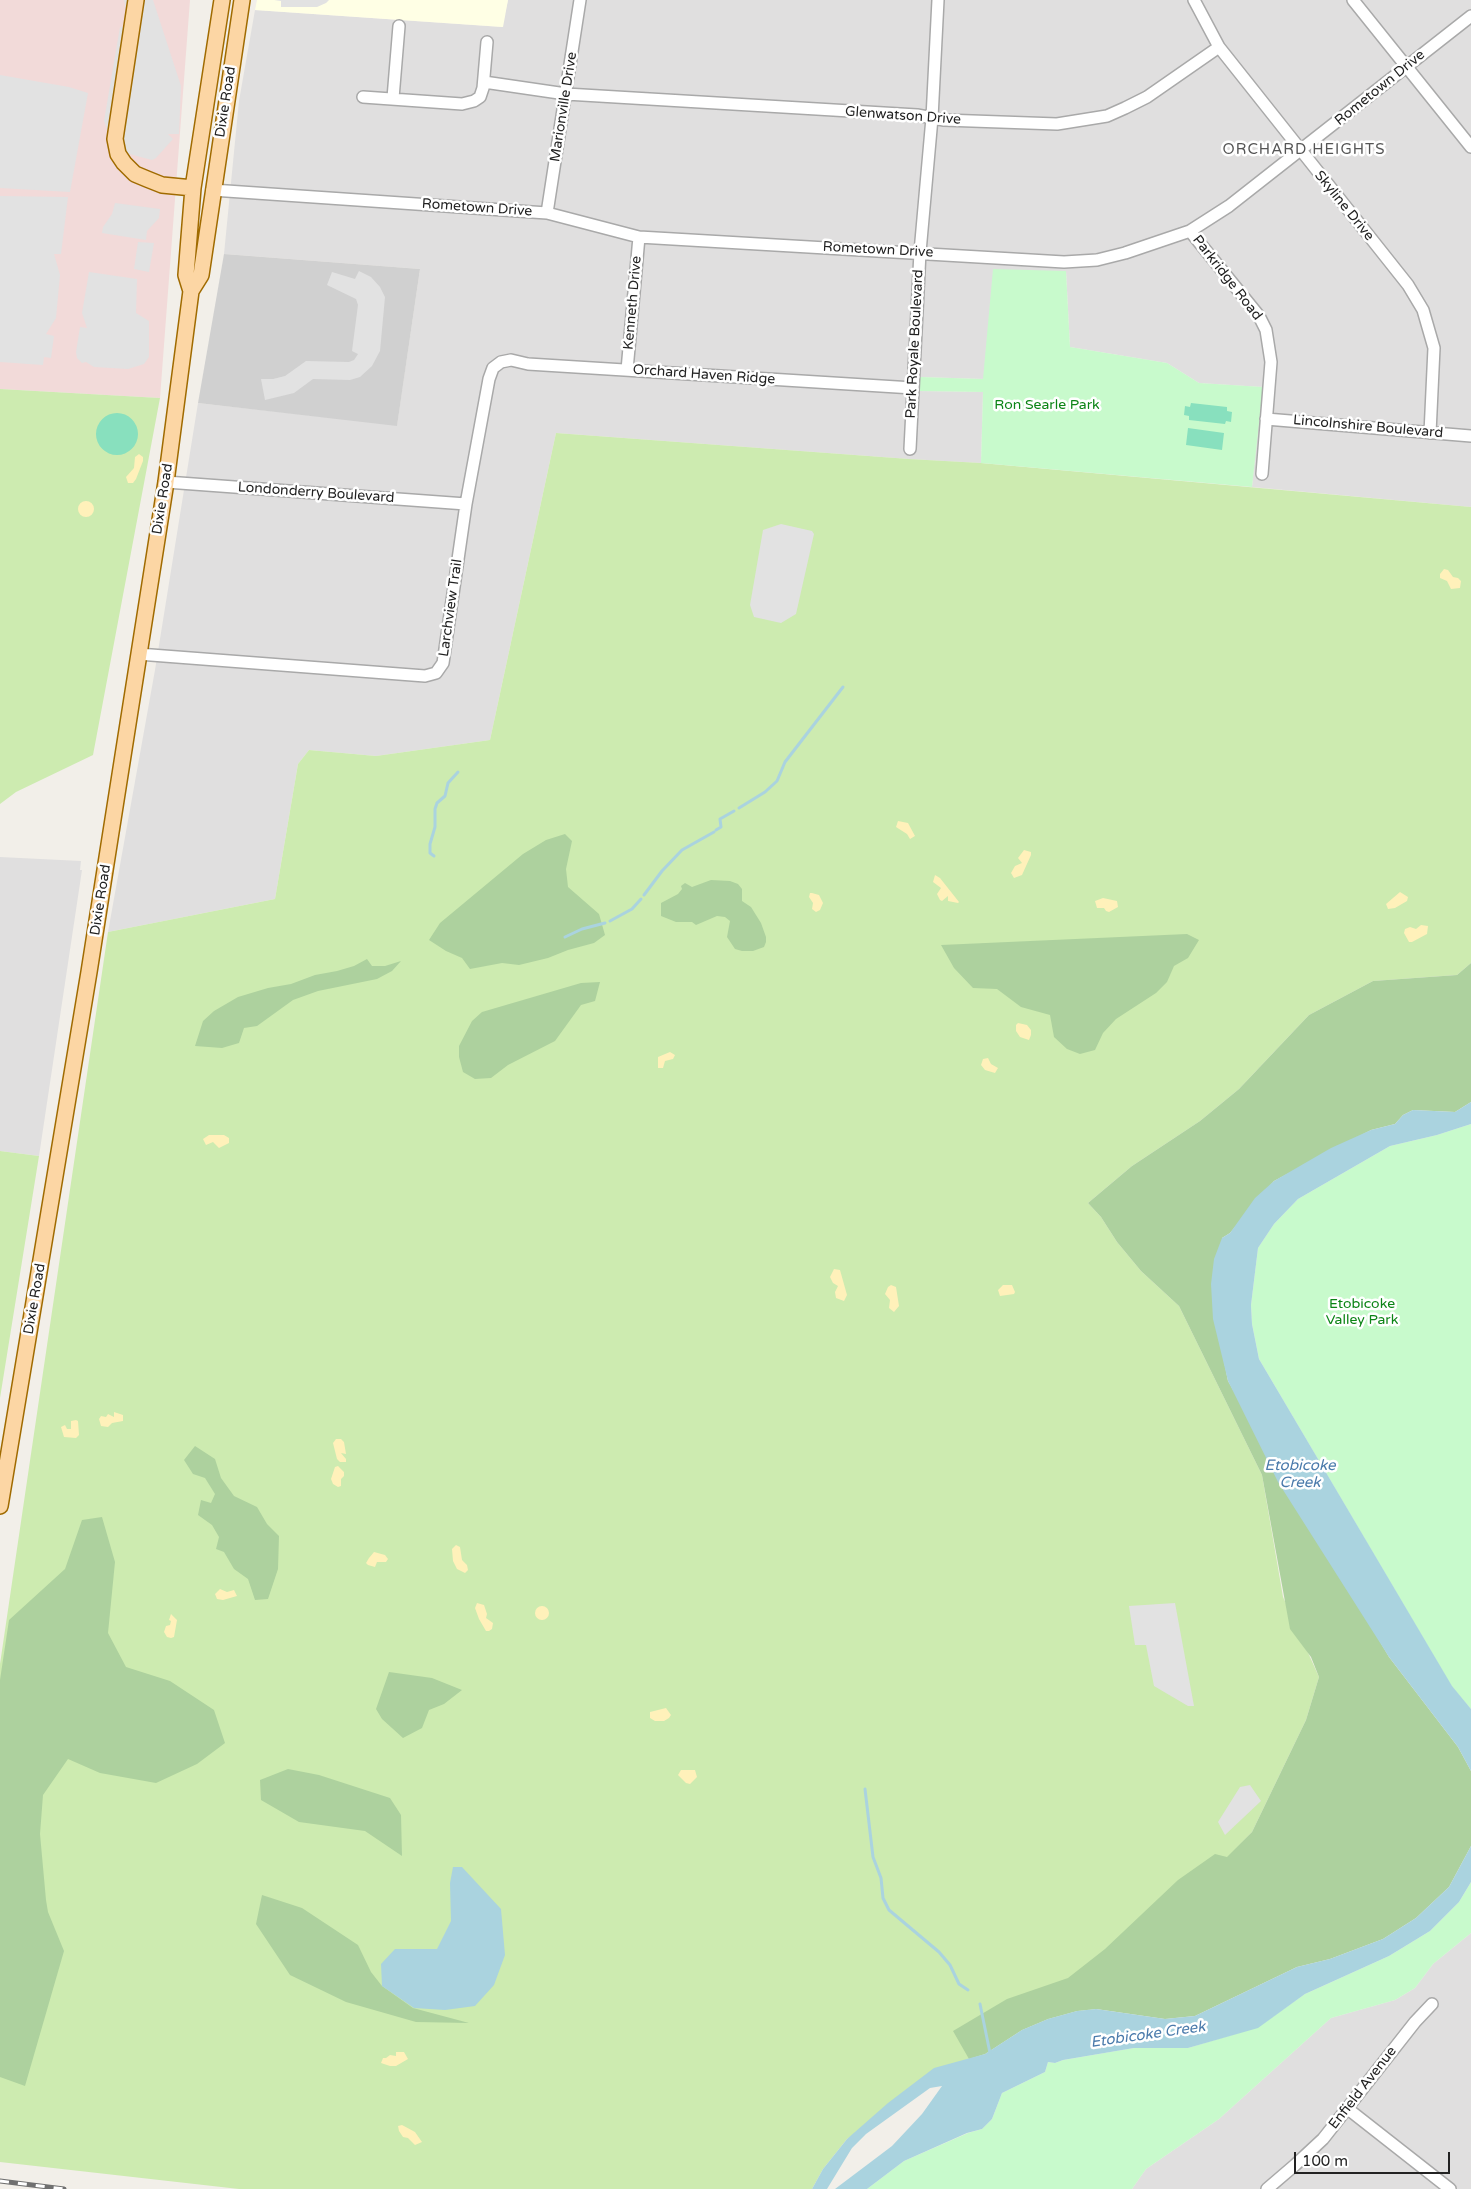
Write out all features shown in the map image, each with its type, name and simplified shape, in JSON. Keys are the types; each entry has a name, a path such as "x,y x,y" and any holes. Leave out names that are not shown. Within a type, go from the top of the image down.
{"main road":[{"path":"136,0 115,139 118,154 124,164 135,174 162,185 193,188"},
{"name":"Dixie Road","path":"191,291 186,275 193,188 222,0"},
{"name":"Dixie Road","path":"0,1506 89,972 166,482 191,291 201,275 212,190 242,0"}],"street":[{"name":"Marionville Drive","path":"547,213 580,0"},
{"name":"Park Royale Boulevard","path":"910,449 920,252 932,118 938,0"},
{"name":"Skyline Drive","path":"1194,0 1219,47 1300,152 1408,285 1424,310 1434,348 1430,433"},
{"path":"1354,0 1471,148"},
{"name":"Rometown Drive","path":"212,190 547,213 639,237 920,252 1064,262 1097,260 1125,253 1190,231 1230,206 1471,16"},
{"path":"393,98 399,26"},
{"path":"363,96 467,104 480,97 484,82 487,42"},
{"name":"Glenwatson Drive","path":"484,82 566,94 932,118 1057,124 1107,116 1147,97 1219,47"},
{"name":"Parkridge Road","path":"1190,231 1259,316 1266,330 1271,362 1262,474"},
{"name":"Kenneth Drive","path":"627,370 639,237"},
{"name":"Orchard Haven Ridge","path":"496,366 501,362 511,360 528,364 914,388"},
{"name":"Larchview Trail","path":"138,654 425,676 434,674 439,670 443,663 466,504 489,379 496,366"},
{"name":"Lincolnshire Boulevard","path":"1266,419 1471,436"},
{"name":"Londonderry Boulevard","path":"166,482 466,504"},
{"name":"Enfield Avenue","path":"1267,2189 1323,2139 1348,2109 1386,2057 1432,2004"},
{"path":"1348,2109 1450,2189"}],"shaded area":[{"path":"0,0 190,0 160,398 0,389"},
{"path":"124,0 153,0 181,86 179,134 168,134 173,139 152,160 114,150 104,121 120,27 130,27"},
{"path":"257,0 508,0 503,27 255,10"},
{"path":"274,0 329,0 317,7 281,7 281,1"},
{"path":"508,0 1471,0 1471,507 1252,487 1262,387 1199,383 1167,363 1070,347 1066,271 983,379 920,377 920,391 983,392 981,463 556,433 490,740 376,756 309,750 298,764 275,899 108,932 155,670 198,403 397,425 420,269 224,254 239,101 255,10 502,27"},
{"path":"0,75 69,87 88,93 70,192 0,188"},
{"path":"0,196 68,197 61,254 54,254 60,275 56,318 46,334 54,336 51,358 44,357 43,365 0,362"},
{"path":"115,203 160,209 159,218 147,231 146,240 102,233 103,227 112,214"},
{"path":"138,242 154,243 149,272 134,269"},
{"path":"224,254 420,269 397,426 198,403"},
{"path":"359,271 371,277 380,287 385,297 380,351 372,366 360,377 350,380 313,379 294,393 265,400 261,379 285,376 306,361 349,362 354,360 358,354 352,351 358,305 356,299 327,285 332,272 355,279"},
{"path":"89,272 137,279 136,313 149,321 149,357 144,364 128,369 94,367 86,362 82,363 77,358 76,352 80,327 87,328 82,313"},
{"path":"781,524 812,531 814,534 796,614 781,623 754,617 750,605 763,530"},
{"path":"0,857 81,861 80,870 82,870 39,1156 0,1151"},
{"path":"1175,1603 1194,1706 1188,1706 1154,1686 1146,1645 1135,1645 1129,1606"},
{"path":"1250,1785 1261,1801 1225,1835 1218,1822 1240,1787"},
{"path":"1471,1933 1471,2189 1132,2189 1146,2169 1219,2119 1331,2018 1395,2000 1415,1988 1433,1964"}],"green space":[{"name":"Ron Searle Park","path":"993,269 1066,271 1070,347 1167,363 1199,383 1263,387 1252,487 981,463 983,392 919,391 920,377 983,379"},
{"path":"0,389 160,398 93,755 16,792 0,804"},
{"path":"1191,403 1227,407 1227,411 1232,412 1231,422 1226,421 1225,424 1189,420 1189,416 1184,415 1185,406 1190,407"},
{"path":"117,413 132,419 138,434 132,449 117,455 102,449 96,434 102,419"},
{"path":"1188,428 1224,433 1222,450 1186,445"},
{"path":"556,433 981,463 1471,507 1471,963 1457,975 1373,981 1309,1015 1239,1089 1200,1121 1132,1166 1088,1203 1101,1217 1117,1242 1141,1271 1179,1306 1262,1475 1283,1597 1319,1677 1306,1720 1252,1832 1227,1858 1096,2009 1077,2011 1048,2019 1022,2030 985,2054 969,2059 847,2139 823,2169 812,2189 239,2189 0,2162 0,1664 108,932 275,899 298,764 309,750 376,756 490,740"},
{"path":"565,834 572,841 566,869 568,887 599,914 605,935 594,943 548,958 519,965 502,963 470,969 462,958 446,951 429,940 440,923 523,854 546,840"},
{"path":"711,880 730,881 738,884 742,889 742,901 751,907 761,923 766,937 764,947 753,951 735,949 727,937 730,921 725,917 717,916 696,925 692,922 676,922 661,916 661,903 678,894 682,889 681,886 685,883 692,887"},
{"path":"1187,934 1199,940 1188,958 1174,966 1167,982 1156,993 1116,1019 1103,1033 1095,1050 1080,1054 1067,1049 1054,1037 1050,1015 1021,1007 997,989 973,988 954,968 941,945"},
{"path":"367,959 372,966 385,966 401,961 392,971 377,979 318,991 293,1000 257,1026 244,1028 239,1043 222,1048 195,1046 203,1021 214,1011 238,997 354,966"},
{"path":"1471,963 1471,1102 1455,1112 1413,1110 1403,1115 1395,1124 1371,1130 1274,1181 1230,1233 1222,1238 1222,1351 1228,1381 1389,1657 1458,1747 1471,1771 1471,1846 1449,1887 1416,1918 1383,1939 1330,1959 1297,1967 1195,2016 1165,2019 1096,2009 1077,2011 1048,2019 1022,2030 985,2054 969,2059 953,2031 1007,1999 1068,1978 1105,1949 1178,1880 1215,1854 1227,1857 1252,1832 1306,1720 1319,1677 1311,1657 1290,1629 1262,1475 1179,1306 1141,1271 1117,1242 1101,1217 1088,1203 1132,1166 1200,1121 1239,1089 1309,1015 1373,981 1457,975"},
{"path":"600,982 595,1001 581,1005 555,1041 508,1065 491,1078 475,1079 463,1072 459,1057 459,1046 472,1021 482,1012 581,983"},
{"name":"Etobicoke Valley Park","path":"1471,1124 1471,1709 1452,1687 1259,1359 1252,1324 1251,1305 1258,1248 1274,1224 1298,1199 1390,1146 1437,1135"},
{"path":"0,1151 39,1156 0,1398"},
{"path":"195,1446 215,1459 221,1478 234,1496 257,1507 267,1524 279,1536 278,1569 268,1599 255,1600 248,1579 234,1569 224,1552 216,1549 219,1537 212,1525 198,1515 201,1500 211,1503 215,1494 205,1478 193,1474 184,1460"},
{"path":"102,1517 115,1562 108,1633 126,1667 170,1681 214,1710 225,1743 197,1764 156,1783 100,1773 68,1759 43,1795 40,1834 46,1900 48,1912 64,1951 25,2086 0,2077 0,1680 9,1620 65,1569 82,1520"},
{"path":"389,1672 432,1678 462,1690 444,1704 429,1710 422,1728 403,1738 382,1719 376,1709"},
{"path":"288,1769 319,1775 390,1798 401,1815 402,1856 365,1831 299,1822 261,1800 260,1780"},
{"path":"1471,1882 1471,1933 1433,1964 1415,1988 1395,2000 1331,2018 1219,2119 1146,2169 1132,2189 867,2189 904,2161 968,2133 982,2129 992,2119 1002,2093 1045,2072 1048,2062 1055,2063 1134,2048 1188,2048 1258,2027 1305,1994 1389,1956 1430,1931 1459,1902"},
{"path":"262,1895 302,1908 358,1945 371,1972 382,1986 413,2008 469,2023 416,2022 346,2002 290,1975 256,1924"}],"sand":[{"path":"139,454 143,457 143,461 136,479 133,483 128,483 126,477 134,468 135,457"},
{"path":"83,501 89,501 94,506 92,515 83,517 78,512 78,506"},
{"path":"1444,569 1461,581 1460,588 1451,589 1447,581 1440,578 1440,574"},
{"path":"898,821 908,823 915,836 910,839 907,834 896,827"},
{"path":"1024,850 1031,852 1031,855 1022,875 1014,878 1011,873 1015,866 1022,863 1018,858"},
{"path":"935,875 940,878 958,903 948,901 948,896 942,901 940,900 937,894 941,888 933,882"},
{"path":"1400,892 1408,897 1407,901 1395,908 1388,909 1386,904"},
{"path":"810,893 819,895 823,903 820,910 816,912 812,909 813,903 809,897"},
{"path":"1103,898 1117,901 1118,907 1109,912 1104,908 1097,908 1095,901"},
{"path":"1421,925 1428,926 1427,934 1409,942 1404,933 1405,929 1410,927 1416,929"},
{"path":"1018,1023 1027,1025 1031,1030 1029,1040 1020,1037 1016,1031"},
{"path":"670,1052 675,1055 673,1059 665,1061 663,1068 658,1068 658,1057"},
{"path":"988,1058 991,1064 998,1068 995,1073 985,1070 981,1065 983,1059"},
{"path":"209,1135 224,1135 229,1138 229,1143 219,1148 213,1142 206,1145 203,1139"},
{"path":"834,1269 840,1270 847,1295 844,1301 836,1298 835,1292 838,1286 833,1283 830,1277"},
{"path":"891,1285 896,1287 899,1306 894,1312 889,1308 890,1300 885,1294"},
{"path":"1003,1285 1012,1285 1014,1294 1000,1296 998,1290"},
{"path":"114,1412 123,1415 123,1421 112,1423 108,1427 101,1426 99,1419 101,1416 106,1417 108,1414 114,1417"},
{"path":"71,1421 78,1421 79,1435 76,1438 64,1437 61,1427 65,1425 67,1429 71,1429"},
{"path":"336,1439 341,1439 344,1442 346,1454 341,1453 346,1462 340,1462 337,1459 333,1443"},
{"path":"338,1466 344,1472 344,1476 341,1479 341,1486 338,1487 333,1484 331,1479 335,1467"},
{"path":"456,1545 460,1547 462,1560 467,1565 468,1570 465,1573 457,1569 453,1561 452,1549"},
{"path":"374,1552 385,1555 388,1559 386,1562 377,1562 375,1567 368,1565 366,1563"},
{"path":"220,1589 227,1592 234,1590 237,1596 223,1600 217,1599 215,1594"},
{"path":"477,1603 484,1605 487,1614 486,1618 493,1623 492,1629 489,1631 486,1631 479,1619 475,1608"},
{"path":"539,1606 545,1606 549,1613 545,1620 539,1620 535,1616 535,1610"},
{"path":"171,1614 177,1620 174,1637 171,1638 167,1637 164,1632 166,1626 170,1625"},
{"path":"666,1708 671,1715 669,1718 664,1721 655,1721 650,1718 650,1712"},
{"path":"681,1770 695,1770 697,1777 690,1784 686,1783 678,1775"},
{"path":"396,2052 404,2052 408,2059 396,2066 381,2063 383,2058 390,2055 396,2056"},
{"path":"402,2125 415,2132 422,2142 415,2145 408,2138 403,2137 398,2126"}],"water":[{"name":"Etobicoke Creek","path":"1471,1102 1471,1124 1437,1135 1390,1146 1298,1199 1274,1224 1258,1248 1251,1305 1252,1324 1259,1359 1452,1686 1471,1709 1471,1771 1458,1747 1389,1657 1278,1482 1228,1381 1213,1319 1211,1284 1214,1259 1222,1238 1230,1233 1255,1198 1274,1181 1331,1148 1371,1130 1395,1124 1403,1115 1413,1110 1455,1112"},
{"name":"Etobicoke Creek","path":"1471,1846 1471,1882 1459,1902 1430,1931 1389,1956 1305,1994 1258,2028 1188,2048 1134,2048 1055,2063 1048,2062 1045,2072 1002,2093 992,2119 982,2129 967,2133 904,2161 867,2189 835,2189 892,2146 922,2114 942,2086 930,2088 866,2134 852,2148 827,2189 812,2189 823,2169 847,2139 888,2103 934,2068 985,2054 1022,2030 1048,2019 1077,2011 1096,2009 1165,2019 1195,2016 1297,1967 1330,1959 1383,1939 1416,1918 1449,1887"},
{"path":"453,1867 462,1867 501,1909 505,1955 494,1985 475,2006 445,2010 414,2008 382,1986 381,1964 395,1949 437,1949 451,1921 450,1883"}],"waterway":[{"path":"739,808 765,792 777,781 785,762 843,687"},
{"path":"434,856 430,853 430,844 435,827 435,809 437,803 445,796 448,783 458,772"},
{"path":"716,830 721,827 720,819 734,811"},
{"path":"644,895 662,871 682,850 714,832"},
{"path":"610,921 632,909 641,899"},
{"path":"565,937 582,929 605,923"},
{"path":"865,1789 873,1857 881,1878 883,1898 889,1910 939,1952 950,1965 959,1984 968,1990"},
{"path":"980,2004 990,2053"}],"railway":[{"path":"0,2181 64,2189"}],"district":[{"name":"ORCHARD HEIGHTS","path":"1304,150"}]}
